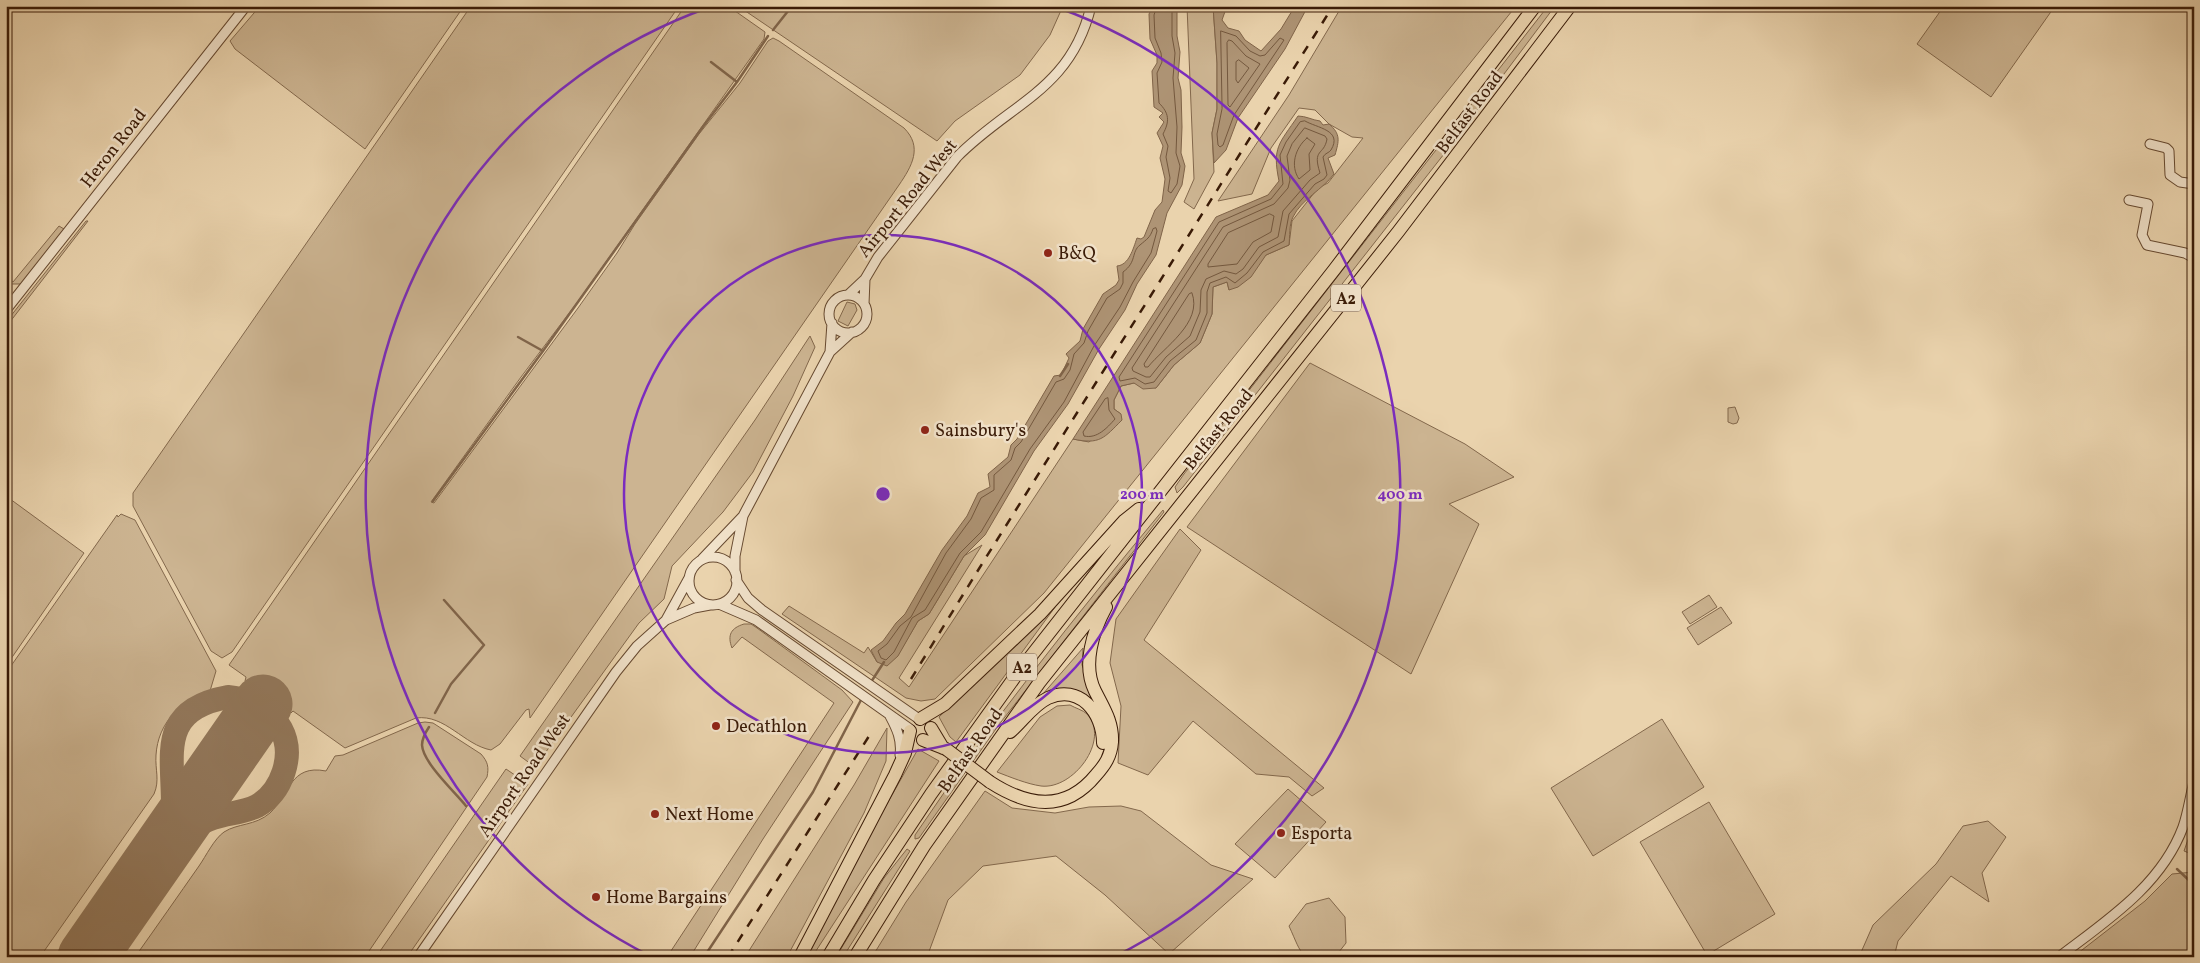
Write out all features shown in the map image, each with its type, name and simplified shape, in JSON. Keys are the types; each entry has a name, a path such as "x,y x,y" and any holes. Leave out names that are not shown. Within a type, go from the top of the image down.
{"highway":[{"name":"Belfast Road","path":"828,957 874,880 931,794 1017,674 1334,270 1535,6"},
{"name":"Belfast Road","path":"856,957 924,846 1039,683 1398,232 1570,6"},
{"path":"920,719 935,712 952,698 1040,614 1124,521 1158,494"},
{"path":"923,740 945,749 1007,793 1040,803 1068,798 1078,793 1109,759 1112,742 1110,720 1094,690 1090,675 1089,659 1098,626 1117,586"},
{"path":"993,747 1039,703 1052,696 1068,695 1086,703 1099,717 1103,730 1098,772"},
{"path":"931,728 945,749"},
{"path":"800,957 896,775 905,753 910,730"}],"street":[{"name":"Heron Road","path":"6,310 246,6"},
{"name":"Airport Road West","path":"848,295 865,279 878,256 957,157 967,147 1046,86 1061,68 1086,26 1091,6"},
{"path":"2150,144 2166,148 2169,151 2170,175 2180,182 2194,184"},
{"path":"2129,200 2148,204 2142,236 2147,245 2185,253 2194,258"},
{"name":"Airport Road West","path":"864,304 865,279"},
{"path":"702,559 717,557 724,560 736,576 748,598 762,610 864,681 920,719 927,721 931,728 929,737 923,740 916,740 910,730 888,712 756,620 716,604 704,603 692,594 689,578 695,564 743,516 830,352 865,322 867,312 864,304 854,296 848,295 836,299 832,304 830,352"},
{"path":"832,323 840,331 852,332"},
{"path":"716,604 732,595 736,576 735,556 743,516"},
{"name":"Airport Road West","path":"666,620 689,578"},
{"name":"Airport Road West","path":"418,957 616,672 637,646 666,620 694,608 716,604"},
{"path":"888,712 901,740 901,754 896,775"},
{"path":"910,730 912,723 920,719"},
{"path":"2059,957 2134,898 2150,881 2170,855 2183,827 2194,782"}],"shaded area":[{"path":"260,6 464,6 365,149 235,49 230,41"},
{"path":"471,6 679,6 232,652 222,658 211,651 133,506 133,493"},
{"path":"685,6 728,6 765,32 764,39 576,304 431,502 434,503 578,308 699,134 740,83 768,41 773,38 779,41 904,128 910,135 914,149 914,156 908,171 530,718 529,709 526,710 500,744 491,750 481,747 445,725 426,718 416,718 345,748 293,711 291,713 245,681 246,677 229,665"},
{"path":"738,6 1063,6 1050,35 1020,75 955,121 937,141"},
{"path":"1187,6 1213,6 1217,63 1217,109 1212,133 1214,172 1194,209 1184,202 1194,179"},
{"path":"1342,6 1516,6 1044,593 935,699 921,701 906,698 782,614 789,606 864,653 868,647 877,662 898,655 918,621 929,614 964,556 982,545 899,678 909,687 1073,439 1089,442 1121,414 1114,409 1114,400 1121,386 1134,383 1156,388 1174,365 1200,343 1212,314 1213,287 1227,282 1229,290 1266,255 1289,245 1292,221 1318,188 1328,183 1363,138 1352,137 1329,124 1315,110 1299,108 1271,148 1252,194 1218,201 1289,95"},
{"path":"1548,6 1555,6 1444,154 1177,493 1175,487 1184,474"},
{"path":"1944,6 2055,6 1991,97 1917,44"},
{"path":"86,221 88,221 6,327 6,322"},
{"path":"59,226 64,229 21,284 8,284 6,280 8,278 13,282"},
{"path":"847,302 855,304 857,310 848,326 838,321"},
{"path":"810,336 815,347 793,396 753,472 723,512 672,566 664,599 639,623 535,767 520,756 755,420"},
{"path":"1310,363 1465,444 1514,477 1449,504 1479,524 1411,674 1187,527"},
{"path":"1735,407 1739,418 1737,423 1733,424 1728,422 1728,408"},
{"path":"6,496 84,553 6,666"},
{"path":"1163,510 1164,512 998,726 919,838 915,839 915,835 1004,710 1066,629"},
{"path":"121,514 135,520 216,671 210,691 199,695 180,707 166,723 158,743 156,755 157,784 154,794 40,957 6,957 6,673 117,515 118,517"},
{"path":"1180,529 1201,550 1144,640 1324,788 1312,796 1289,777 1256,774 1193,721 1148,775 1118,763 1121,706 1110,663 1116,619"},
{"path":"1709,595 1717,607 1690,624 1682,612"},
{"path":"1061,599 956,742 950,737 939,717"},
{"path":"1721,607 1732,623 1698,645 1687,628"},
{"path":"744,624 751,624 757,628 842,690 853,702 763,839 690,957 667,957 834,703 742,637 732,648 731,633"},
{"path":"1083,648 1082,665 1101,708 1087,695 1074,690 1060,690 1042,695"},
{"path":"1070,705 1087,714 1093,725 1094,737 1091,749 1085,761 1076,772 1065,780 1053,785 1041,786 997,772 1040,717 1057,706"},
{"path":"1662,719 1704,787 1593,856 1551,788"},
{"path":"418,723 433,723 481,754 487,765 487,777 365,957 135,957 220,835 229,829 253,822 270,813 292,782 305,772 314,770 326,771 335,756 343,755"},
{"path":"887,728 886,761 864,813 787,957 745,957 854,785"},
{"path":"918,749 939,761 812,957 805,957 849,871"},
{"path":"506,769 528,784 407,957 376,957"},
{"name":"Esporta","path":"1288,789 1326,822 1275,878 1235,844"},
{"path":"985,791 1012,808 1055,813 1089,807 1121,806 1141,811 1211,865 1253,879 1169,954 1105,895 1056,856 983,866 948,900 927,957 872,957 906,902"},
{"path":"1709,802 1775,914 1707,955 1640,842"},
{"path":"1988,821 2006,837 1982,873 1989,902 1951,876 1898,941 1894,957 1859,957 1873,925 1936,864 1963,826"},
{"path":"2194,822 2194,855 2184,851"},
{"path":"907,849 910,851 843,957 836,957 884,878"},
{"path":"2194,872 2194,957 2073,957 2145,901 2172,874"},
{"path":"1329,898 1345,917 1346,943 1335,957 1308,956 1300,950 1289,926 1306,904"}],"water":[{"path":"1153,6 1177,6 1177,36 1180,52 1178,78 1181,90 1181,153 1185,166 1182,185 1167,213 1156,255 1137,284 1125,310 1099,349 1068,404 1034,451 985,535 964,556 929,614 918,621 898,656 887,666 877,662 871,650 883,641 905,614 942,550 967,516 978,493 990,487 988,474 1008,457 1011,445 1017,439 1054,376 1061,375 1069,358 1066,354 1080,341 1083,329 1103,294 1116,285 1119,280 1117,266 1128,260 1137,238 1141,239 1144,237 1155,210 1162,202 1165,179 1160,158 1163,146 1157,133 1164,122 1159,117 1163,113 1154,107 1152,71 1157,63 1157,55 1150,39 1149,14"},
{"path":"1213,6 1227,6 1222,20 1228,28 1239,31 1245,40 1261,51 1281,29 1295,6 1308,6 1285,49 1238,118 1226,150 1214,163 1212,133 1217,109 1217,63"},
{"path":"1298,116 1320,121 1323,125 1329,124 1336,131 1338,142 1335,155 1328,158 1334,174 1301,205 1293,217 1289,245 1266,255 1251,277 1238,287 1229,290 1227,282 1213,287 1212,314 1200,343 1174,365 1156,388 1143,389 1134,383 1121,386 1114,400 1114,409 1121,414 1122,420 1106,436 1090,441 1073,439 1216,217 1268,195 1279,181 1276,160 1279,146"}],"waterway":[{"path":"773,30 792,6"},
{"path":"737,82 768,36"},
{"path":"543,351 737,82 711,62"},
{"path":"433,501 543,351 518,337"},
{"path":"1060,376 1068,364"},
{"path":"435,713 451,684 484,645 444,600"},
{"path":"871,682 884,662"},
{"path":"704,957 813,792 862,698"},
{"path":"429,727 423,740 424,752 433,769 466,806"},
{"path":"2177,869 2194,885"}],"taxiway":[{"path":"228,697 252,702 271,715 281,729 285,739 287,750 284,772 273,792 257,806 207,820 166,844 173,810 172,754 174,738 179,724 189,712 205,703 228,697"}],"runway":[{"path":"87,957 263,704"}],"railway":[{"path":"911,679 1333,6"},
{"path":"728,957 871,733"}],"place":[{"name":"B&Q","path":"1048,253"},
{"name":"Sainsbury's","path":"925,430"},
{"name":"Decathlon","path":"716,726"},
{"name":"Next Home","path":"655,814"},
{"name":"Esporta","path":"1281,833"},
{"name":"Home Bargains","path":"596,897"}]}
